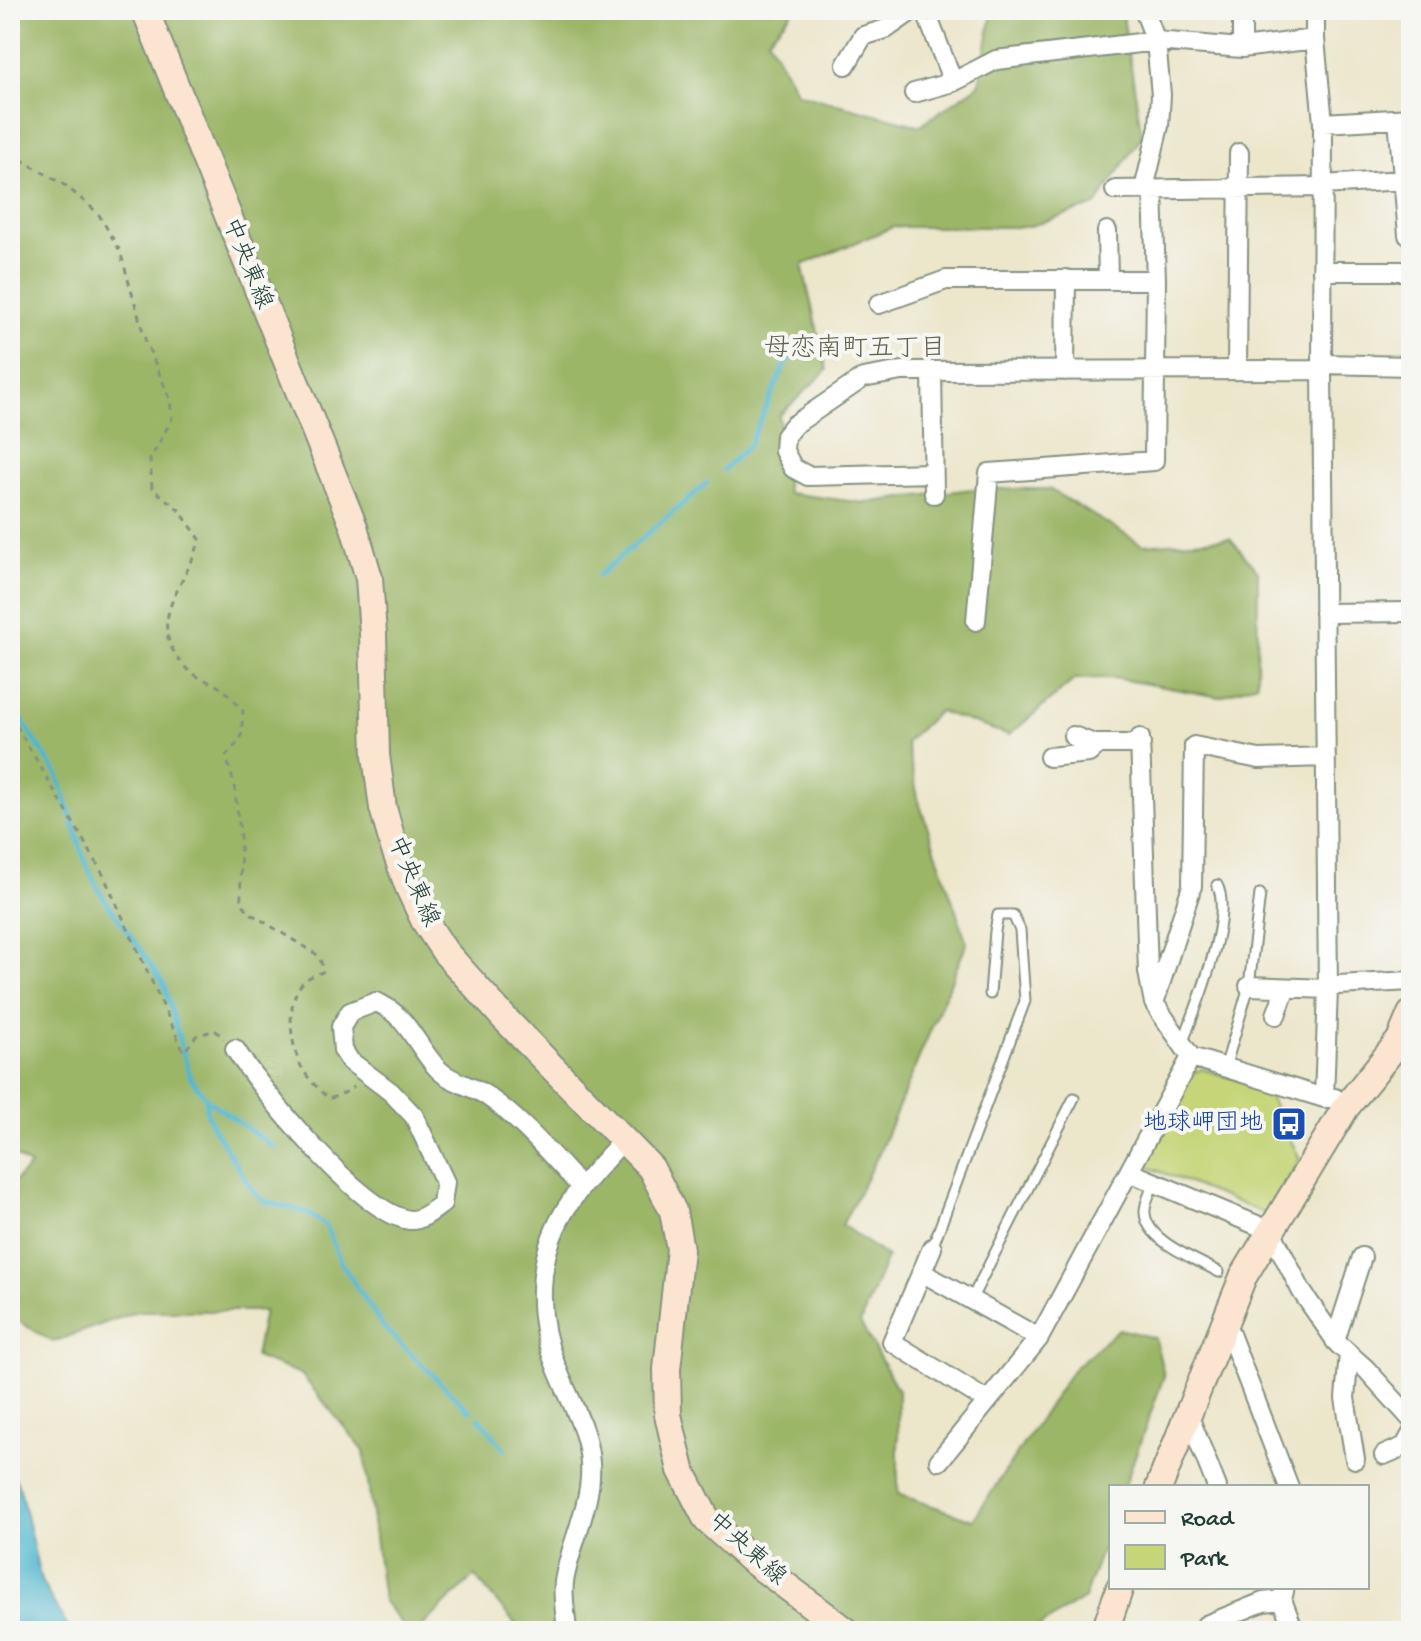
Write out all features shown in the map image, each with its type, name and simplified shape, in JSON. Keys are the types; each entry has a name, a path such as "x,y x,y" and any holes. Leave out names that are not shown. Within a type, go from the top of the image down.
{"street":[{"name":"中央東線","path":"145,10 354,527 369,578 376,755 383,808 409,888 424,920 445,952 505,1019 625,1138 651,1168 673,1211 680,1249 667,1369 668,1415 681,1470 707,1520 749,1558 846,1631"},
{"path":"846,65 863,36 886,29 913,10"},
{"path":"925,10 953,82"},
{"path":"976,621 989,473 1154,461 1156,280 1149,189 1161,95 1156,41 1144,10"},
{"path":"1242,10 1242,48"},
{"path":"1315,10 1323,123 1322,367 1328,989 1324,1098"},
{"path":"914,93 953,82 996,60 1156,41 1242,48 1315,39"},
{"path":"1323,123 1405,118 1403,180 1408,235"},
{"path":"1237,369 1239,153"},
{"path":"1115,190 1323,186 1403,180"},
{"path":"1107,231 1108,280"},
{"path":"1322,271 1402,271"},
{"path":"1065,371 1066,279"},
{"path":"879,304 946,280 1156,280"},
{"path":"933,473 808,476 793,468 784,451 785,436 794,425 863,378 902,371 1411,366"},
{"path":"932,371 934,494"},
{"path":"1324,613 1411,612"},
{"path":"1073,736 1097,745 1140,741 1148,972 1154,1003 1187,1051 1225,1068 1324,1098 1353,1097"},
{"path":"1049,757 1089,753 1097,745"},
{"path":"1154,1003 1192,886 1200,835 1194,746 1259,759 1326,757"},
{"path":"1249,986 1328,989 1338,985 1411,981"},
{"path":"1276,1015 1286,988"},
{"path":"235,1049 250,1073 344,1179 367,1200 412,1221 442,1204 445,1182 414,1116 391,1092 365,1074 343,1050 341,1027 350,1012 376,1002 390,1008 409,1027 440,1072 485,1094 533,1135 581,1187"},
{"path":"1160,1485 1243,1277 1353,1097 1400,1040 1410,1022"},
{"path":"939,1461 1039,1338 1129,1172 1187,1051"},
{"path":"567,1631 563,1584 587,1497 590,1462 579,1420 555,1364 541,1318 542,1267 547,1243 556,1223 581,1187 625,1138"},
{"path":"1129,1172 1271,1231 1302,1292 1342,1348 1366,1369 1411,1419"},
{"path":"932,1248 892,1342 987,1401"},
{"path":"1355,1459 1345,1398 1342,1348 1362,1257"},
{"path":"923,1273 1039,1338"},
{"path":"1225,1321 1288,1485"},
{"path":"1188,1414 1216,1485"},
{"path":"1384,1455 1405,1446 1411,1435"},
{"path":"1105,1631 1119,1589"},
{"path":"1203,1631 1206,1625 1260,1594 1284,1593 1294,1631"}],"lane":[{"path":"1187,1051 1222,913 1222,893 1217,885"},
{"path":"1225,1068 1249,986 1260,894"},
{"path":"932,1248 1025,1001 1020,930 1013,915 998,915 990,994"},
{"path":"971,1300 1074,1098"},
{"path":"1154,1182 1144,1210 1147,1223 1157,1237 1219,1272"}],"path":[{"path":"10,153 66,186 98,213 120,251 141,328 170,399 172,419 150,460 152,488 179,510 200,539 196,555 165,617 169,646 190,671 224,690 243,711 241,739 226,756 234,784 240,832 241,902 250,913 319,956 324,971 305,980 291,1010 291,1033 300,1065 329,1099 349,1091 365,1074"},
{"path":"10,715 102,872 184,1052 196,1036 215,1030 235,1049"}],"green space":[{"path":"10,10 794,10 768,39 797,93 919,126 979,85 992,13 1006,10 1122,10 1142,136 1096,205 1027,227 893,227 802,265 827,370 779,416 787,493 864,503 972,489 1049,489 1143,545 1230,538 1258,571 1257,683 1219,697 1114,678 1075,679 1009,735 939,711 906,742 919,802 967,943 879,1153 842,1225 887,1257 860,1323 898,1390 898,1494 973,1520 1073,1369 1119,1329 1155,1338 1164,1376 1125,1485 1109,1485 1109,1529 1084,1598 1032,1631 521,1631 475,1576 417,1631 407,1631 383,1600 364,1451 301,1374 255,1357 264,1311 138,1311 53,1342 10,1316 10,1186 30,1166 10,1152"},
{"path":"1202,1069 1265,1088 1300,1159 1266,1214 1146,1166 1144,1160 1192,1073"}],"water":[{"path":"10,1467 20,1489 41,1581 70,1631 10,1631"}],"waterway":[{"path":"723,470 749,445 785,365 808,339"},
{"path":"599,575 707,483"},
{"path":"10,703 58,775 86,864 100,892 164,984 190,1077 206,1098 206,1110 212,1126 254,1192 264,1201 306,1212 326,1226 340,1261 383,1327 470,1411"},
{"path":"206,1099 275,1148"},
{"path":"479,1418 505,1450"}],"place":[{"name":"地球岬団地","path":"1289,1124"}],"district":[{"name":"母恋南町五丁目","path":"855,350"}]}
